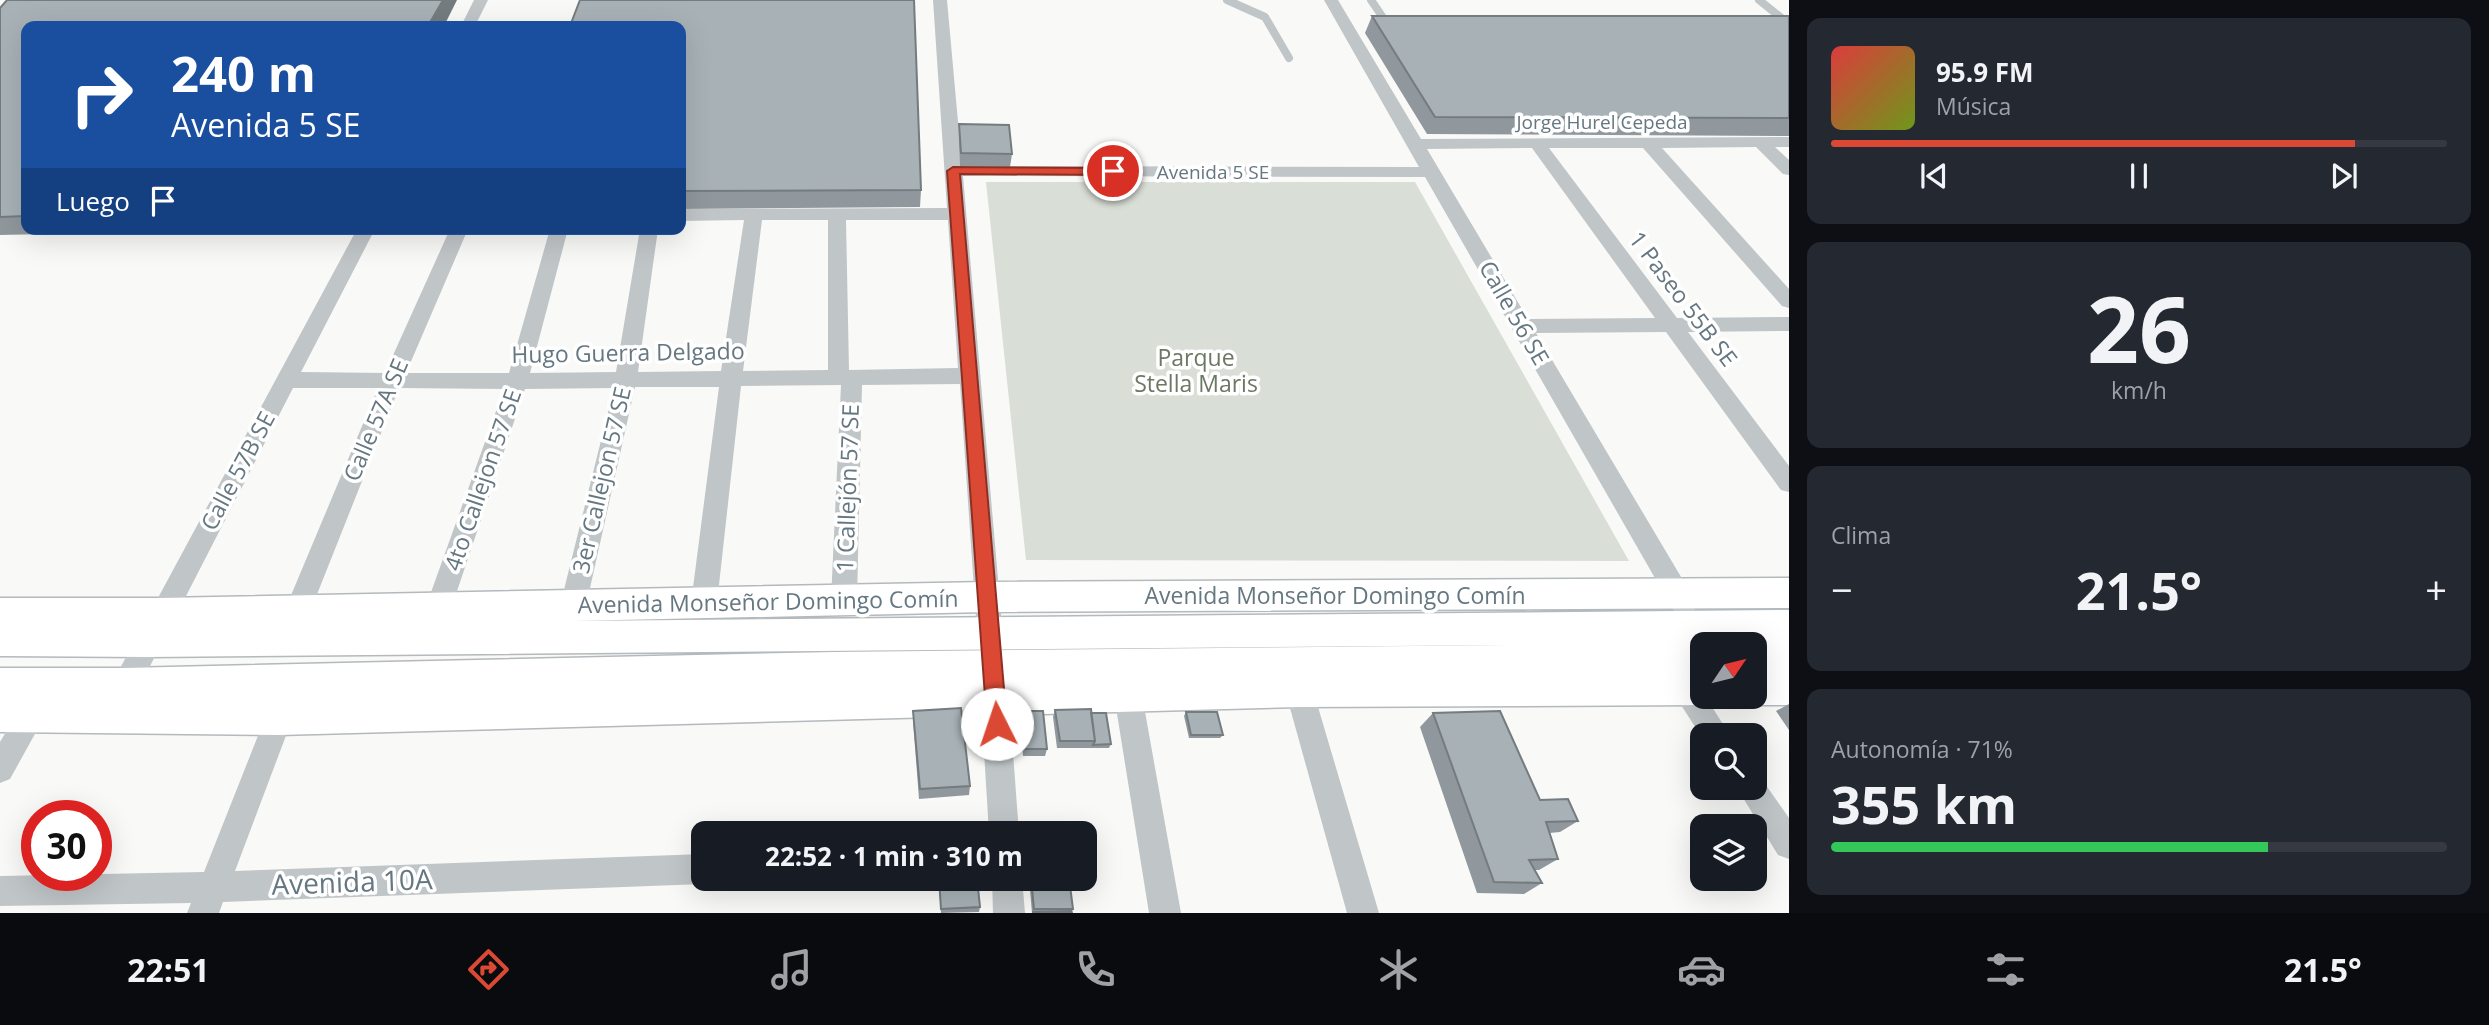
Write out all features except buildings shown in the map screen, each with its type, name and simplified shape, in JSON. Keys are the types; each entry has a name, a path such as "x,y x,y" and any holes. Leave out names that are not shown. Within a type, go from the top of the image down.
{"main road":[{"name":"Avenida Monseñor Domingo Comín","path":"0,640 154,628 297,612 987,597 1789,593"},
{"name":"Avenida Monseñor Domingo Comín","path":"0,614 154,628 993,666 1128,695 1298,690 1690,665"},
{"name":"Avenida Monseñor Domingo Comín","path":"1768,635 1789,626"},
{"path":"1768,659 1789,658"},
{"name":"Avenida Monseñor Domingo Comín","path":"16,714 118,699 993,666 1690,665"},
{"name":"Avenida Monseñor Domingo Comín","path":"0,685 279,717 993,666"},
{"path":"1768,688 1789,688"}],"street":[{"path":"470,21 481,0"},
{"path":"940,0 1003,821"},
{"name":"Calle 56 SE","path":"1331,0 1365,45 1408,119 1416,144 1679,595 1690,640"},
{"path":"1760,142 1789,170"},
{"name":"Jorge Hurel Cepeda","path":"1416,144 1789,142"},
{"path":"1648,143 1789,301"},
{"name":"1 Paseo 55B SE","path":"1537,144 1789,483"},
{"name":"Avenida 5 SE","path":"953,171 1432,172"},
{"path":"686,215 957,214"},
{"path":"704,603 754,215"},
{"name":"1 Callejón 57 SE","path":"837,215 845,377 844,600"},
{"name":"Calle 57B SE","path":"118,699 363,235"},
{"name":"Calle 57A SE","path":"297,612 391,380 455,235"},
{"name":"4to Callejon 57 SE","path":"438,609 517,381 557,235"},
{"name":"3er Callejon 57 SE","path":"573,606 625,379 648,235"},
{"path":"1521,326 1789,324"},
{"name":"Hugo Guerra Delgado","path":"286,380 517,381 970,376"},
{"path":"1298,690 1363,913"},
{"path":"1128,695 1165,913"},
{"path":"0,769 16,714"},
{"path":"208,900 279,717"},
{"path":"1759,800 1789,844"},
{"name":"Avenida 10A","path":"0,891 208,900 691,870"},
{"path":"1008,891 1009,913"}],"lane":[{"path":"1227,0 1265,17 1289,58"},
{"path":"1371,0 1388,25"},
{"path":"1759,0 1789,24"}],"green space":[{"name":"Parque Stella Maris","path":"986,182 1415,182 1629,561 1026,560"}],"route":[{"path":"997,724 953,171 1113,171"}]}
